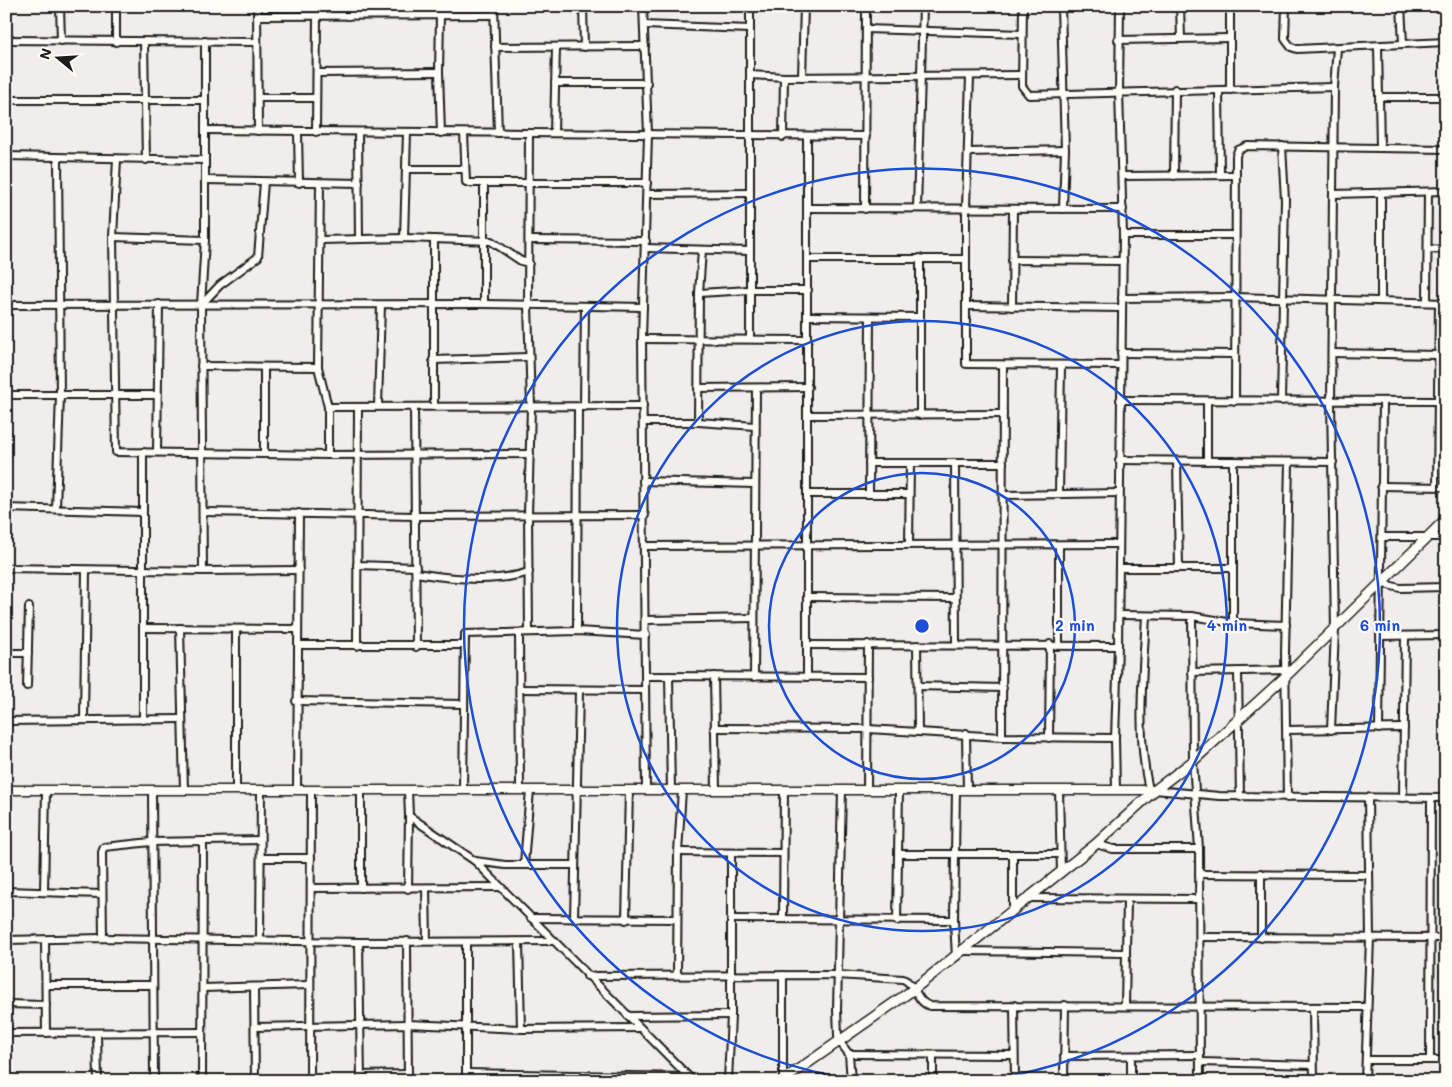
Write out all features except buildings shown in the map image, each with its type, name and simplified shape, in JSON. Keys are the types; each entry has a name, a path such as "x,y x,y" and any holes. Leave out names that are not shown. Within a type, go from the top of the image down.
{"main road":[{"path":"783,1080 914,989 1096,844 1152,790 1193,761 1238,720 1335,629 1446,519"}],"street":[{"path":"60,6 61,41"},
{"path":"116,6 116,42"},
{"path":"257,6 258,130"},
{"path":"348,16 357,6"},
{"path":"374,6 374,15"},
{"path":"494,6 498,133"},
{"path":"583,6 584,48"},
{"path":"643,6 648,134 648,194 642,339 643,481 646,546 646,790"},
{"path":"750,6 750,339"},
{"path":"802,77 804,6"},
{"path":"865,209 866,6"},
{"path":"917,208 923,6"},
{"path":"1023,6 1022,75 1024,90 1029,94 1334,87"},
{"path":"1061,6 1065,150 1063,209"},
{"path":"1116,790 1118,493 1123,261 1123,176 1118,92 1120,6"},
{"path":"1180,6 1180,38"},
{"path":"1230,6 1230,90"},
{"path":"1286,6 1285,39 1288,44 1297,49 1446,42"},
{"path":"1401,6 1403,43"},
{"path":"257,16 494,15"},
{"path":"440,16 438,72 441,133"},
{"path":"316,132 318,17"},
{"path":"644,25 750,29"},
{"path":"866,29 923,29 1022,34"},
{"path":"1118,40 1230,38"},
{"path":"6,40 257,42"},
{"path":"202,571 204,512 201,452 201,305 205,240 205,41"},
{"path":"144,42 146,160"},
{"path":"495,46 584,48 645,46"},
{"path":"1378,46 1381,97 1380,147"},
{"path":"554,133 556,47"},
{"path":"1331,730 1335,629 1331,402 1334,87 1337,48"},
{"path":"317,73 438,72"},
{"path":"751,75 784,77 1022,75"},
{"path":"970,76 966,208 966,364 1004,366 1120,365"},
{"path":"783,136 784,77"},
{"path":"555,83 647,83"},
{"path":"1174,176 1175,90"},
{"path":"1219,90 1220,175"},
{"path":"1381,97 1446,97"},
{"path":"258,98 316,98"},
{"path":"6,100 145,102 205,100"},
{"path":"205,130 807,137 866,136"},
{"path":"298,132 299,183"},
{"path":"358,132 359,239"},
{"path":"404,238 407,132"},
{"path":"464,133 466,182 484,184 530,182 647,183"},
{"path":"529,134 530,240 528,305 531,407 528,514 529,632"},
{"path":"807,137 807,677"},
{"path":"1281,401 1285,200 1282,146"},
{"path":"1235,401 1235,235 1236,156 1238,150 1242,147 1282,146 1446,149"},
{"path":"968,152 1065,150"},
{"path":"6,156 205,160"},
{"path":"56,509 60,395 58,158"},
{"path":"117,159 113,237 116,452 328,455 530,454"},
{"path":"406,169 464,168"},
{"path":"1123,176 1236,175"},
{"path":"205,180 320,184 358,183"},
{"path":"201,305 220,285 258,257 264,182"},
{"path":"320,184 321,240 318,367 328,407 328,455"},
{"path":"484,184 484,304"},
{"path":"1334,194 1381,194 1446,190"},
{"path":"1427,302 1429,249 1428,192"},
{"path":"648,194 750,193"},
{"path":"1381,194 1381,300"},
{"path":"808,208 1122,209"},
{"path":"1012,209 1012,307"},
{"path":"1123,235 1235,235"},
{"path":"113,237 205,240"},
{"path":"321,240 404,238 493,241 521,261 529,263"},
{"path":"434,240 434,406"},
{"path":"530,240 646,240"},
{"path":"646,248 750,252"},
{"path":"1429,249 1446,250"},
{"path":"698,422 699,293 702,250"},
{"path":"920,258 920,415"},
{"path":"808,259 966,259"},
{"path":"1012,260 1123,261"},
{"path":"699,293 749,290 808,290"},
{"path":"1122,298 1235,297 1443,303 1438,355 1437,486"},
{"path":"157,452 159,304"},
{"path":"6,305 319,304 435,306 484,304 643,307"},
{"path":"378,406 381,305"},
{"path":"577,631 578,515 585,306"},
{"path":"967,306 1122,308"},
{"path":"808,316 919,317"},
{"path":"869,494 870,316"},
{"path":"642,339 808,340"},
{"path":"1121,352 1234,354"},
{"path":"1332,353 1438,355"},
{"path":"433,360 529,357"},
{"path":"201,366 318,367"},
{"path":"1002,737 1004,366"},
{"path":"1060,494 1061,366"},
{"path":"264,367 264,454"},
{"path":"698,388 808,387"},
{"path":"754,677 753,546 756,388"},
{"path":"6,395 157,395"},
{"path":"1120,400 1438,401"},
{"path":"1207,401 1208,461"},
{"path":"1379,729 1382,537 1380,486 1383,402"},
{"path":"328,407 643,406"},
{"path":"357,646 358,407"},
{"path":"414,407 416,454 416,647"},
{"path":"808,415 1004,414"},
{"path":"643,422 698,422 755,426"},
{"path":"142,452 144,570 143,720"},
{"path":"1119,460 1333,462"},
{"path":"1177,461 1179,567"},
{"path":"1233,461 1233,623"},
{"path":"1287,798 1286,625 1289,462"},
{"path":"869,463 1004,463"},
{"path":"909,546 910,463"},
{"path":"955,463 956,644"},
{"path":"643,481 754,484"},
{"path":"1380,486 1446,487"},
{"path":"1003,495 1118,493"},
{"path":"807,494 909,494"},
{"path":"6,508 143,512"},
{"path":"204,512 416,516 528,514 645,515"},
{"path":"297,790 296,701 299,513"},
{"path":"1382,537 1446,537"},
{"path":"646,546 1059,546 1119,544"},
{"path":"1059,546 1059,644"},
{"path":"357,565 472,577 504,577 529,572"},
{"path":"6,568 202,571 299,570"},
{"path":"1118,568 1233,568"},
{"path":"84,719 86,570"},
{"path":"1380,583 1400,588 1446,587"},
{"path":"807,597 956,598"},
{"path":"28,686 30,607"},
{"path":"1118,615 1192,616 1233,623 1286,625"},
{"path":"1146,616 1141,712 1143,761 1152,790"},
{"path":"1192,616 1193,761 1197,794 1200,899 1200,1081"},
{"path":"646,620 754,618"},
{"path":"143,628 298,629"},
{"path":"180,628 184,790"},
{"path":"236,629 236,790"},
{"path":"463,790 464,645 466,633 577,631 646,635"},
{"path":"519,632 520,790"},
{"path":"1380,636 1446,635"},
{"path":"1404,798 1405,636"},
{"path":"298,644 416,647 464,645"},
{"path":"807,644 1059,644 1118,646"},
{"path":"867,790 868,644"},
{"path":"1049,738 1050,644"},
{"path":"917,645 918,731"},
{"path":"6,653 28,653"},
{"path":"1192,672 1286,673"},
{"path":"1238,672 1240,797"},
{"path":"645,676 868,677"},
{"path":"669,676 671,790"},
{"path":"714,676 716,790"},
{"path":"918,686 1003,688"},
{"path":"520,689 579,691 645,690"},
{"path":"574,919 579,691"},
{"path":"296,701 463,704"},
{"path":"6,721 181,719"},
{"path":"714,728 868,729 966,733 1002,737 1115,738"},
{"path":"1287,730 1404,728"},
{"path":"966,733 967,790"},
{"path":"6,790 1152,790 1240,797 1446,798"},
{"path":"44,891 46,790"},
{"path":"152,790 154,1081"},
{"path":"260,939 261,790"},
{"path":"310,1081 311,790"},
{"path":"361,790 361,888"},
{"path":"408,790 408,889"},
{"path":"524,864 530,790"},
{"path":"626,920 629,790"},
{"path":"677,976 678,852 682,790"},
{"path":"783,919 784,790"},
{"path":"842,790 837,920 839,1041 849,1054 851,1081"},
{"path":"897,921 899,790"},
{"path":"956,790 954,920 956,957"},
{"path":"1060,790 1061,873"},
{"path":"1365,1081 1370,938 1368,798"},
{"path":"1430,1060 1431,798"},
{"path":"408,816 475,861 691,1079"},
{"path":"103,938 102,852 104,847 151,842 260,840"},
{"path":"202,1081 203,842"},
{"path":"1096,844 1112,849 1199,849"},
{"path":"678,852 783,853"},
{"path":"728,1081 731,1015 731,853"},
{"path":"898,854 1060,854"},
{"path":"1013,910 1014,855"},
{"path":"261,858 311,858"},
{"path":"475,861 524,864 574,864"},
{"path":"1261,873 1261,938"},
{"path":"1199,874 1368,875"},
{"path":"311,888 408,889 500,887"},
{"path":"426,888 427,941"},
{"path":"6,892 44,891 102,894"},
{"path":"1028,898 1200,899"},
{"path":"1125,1006 1127,900"},
{"path":"531,918 677,919"},
{"path":"732,919 954,920"},
{"path":"1200,937 1446,938"},
{"path":"6,940 153,938 359,942 554,941"},
{"path":"45,940 46,1033"},
{"path":"359,942 361,1078 408,1077 407,941"},
{"path":"466,942 466,1077 691,1079"},
{"path":"519,942 521,1029"},
{"path":"963,951 1126,953"},
{"path":"783,975 783,1080"},
{"path":"587,976 837,975 903,979 909,982 922,1002 930,1006 1367,1007"},
{"path":"46,985 153,985"},
{"path":"203,988 309,985"},
{"path":"254,987 255,1081"},
{"path":"6,1004 46,1005"},
{"path":"1014,1005 1015,1081"},
{"path":"1064,1081 1065,1005"},
{"path":"1313,1007 1314,1081"},
{"path":"628,1016 731,1015"},
{"path":"255,1027 408,1024 521,1029 640,1028"},
{"path":"6,1033 202,1032"},
{"path":"97,1033 98,1081"},
{"path":"849,1054 1014,1055"},
{"path":"933,1055 933,1081"},
{"path":"1064,1056 1131,1056 1314,1064"},
{"path":"1131,1056 1131,1081"},
{"path":"1366,1060 1446,1060"}]}
